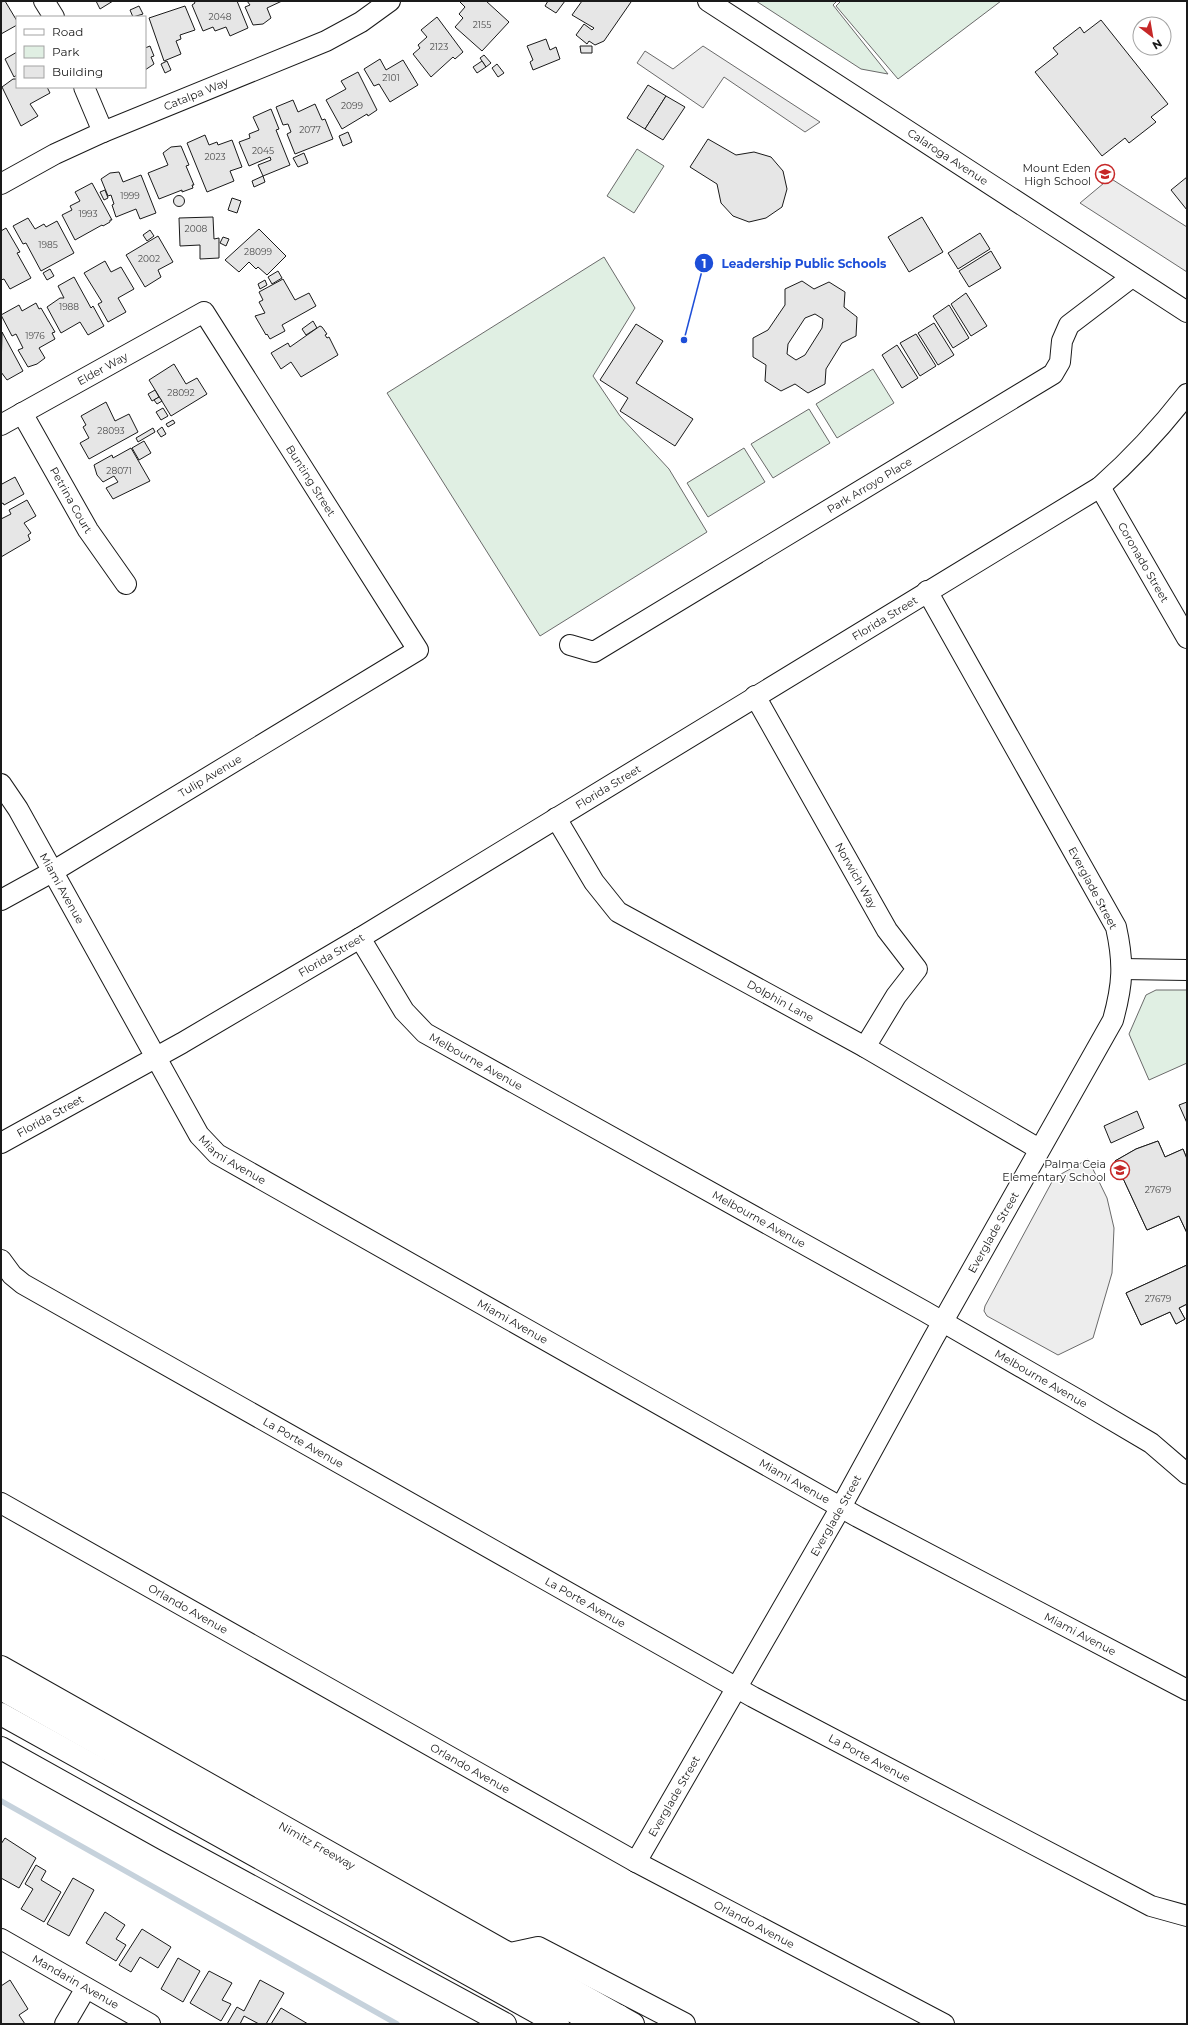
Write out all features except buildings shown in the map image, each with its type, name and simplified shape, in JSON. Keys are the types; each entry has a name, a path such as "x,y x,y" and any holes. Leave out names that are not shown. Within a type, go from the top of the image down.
{"highway":[{"name":"Nimitz Freeway","path":"1,1667 626,2020"},
{"path":"1,1689 590,2021 626,2020"},
{"path":"1,1714 130,1787 358,1911 558,2024"},
{"path":"1,1748 164,1839 505,2024"},
{"path":"130,1787 164,1839"},
{"path":"510,1954 538,1948 684,2024"},
{"path":"444,1990 484,2024"}],"street":[{"path":"44,1 53,16"},
{"name":"Catalpa Way","path":"1,184 55,154 103,132 326,41 360,22 390,1"},
{"name":"Calaroga Avenue","path":"708,1 1187,312"},
{"path":"84,88 103,132"},
{"name":"Park Arroyo Place","path":"570,645 594,652 1053,374 1060,362 1062,341 1069,325 1132,277"},
{"name":"Elder Way","path":"1,425 204,312"},
{"name":"Bunting Street","path":"204,312 418,650"},
{"name":"Florida Street","path":"1,1143 155,1057 360,938 927,591 1100,487 1139,452 1165,423 1187,394"},
{"name":"Petrina Court","path":"22,413 88,530 126,584"},
{"name":"Coronado Street","path":"1100,487 1187,638"},
{"name":"Everglade Street","path":"636,1862 841,1507 1113,1020 1121,993 1121,950 1116,927 927,591"},
{"name":"Tulip Avenue","path":"1,900 52,872 418,650"},
{"name":"Norwich Way","path":"755,696 887,930 917,969 896,996 865,1047"},
{"name":"Miami Avenue","path":"1,784 18,809 199,1134 217,1154 841,1507 1187,1690"},
{"name":"Dolphin Lane","path":"556,818 594,882 618,912 865,1047 1040,1149"},
{"name":"Melbourne Avenue","path":"360,938 404,1011 425,1033 943,1322 1151,1443 1187,1474"},
{"path":"1122,969 1187,970"},
{"name":"La Porte Avenue","path":"1,1260 12,1275 23,1284 736,1687 1151,1906 1187,1916"},
{"name":"Orlando Avenue","path":"1,1504 636,1862 944,2024"},
{"name":"Mandarin Avenue","path":"1,1939 150,2024"},
{"path":"65,2024 86,1988"}],"green space":[{"path":"756,1 837,1 833,5 888,74 861,69"},
{"path":"841,1 1001,1 898,79 836,6"},
{"path":"637,149 664,166 634,213 607,196"},
{"path":"604,257 635,308 593,376 620,416 669,469 707,532 540,636 387,393"},
{"path":"873,369 894,403 837,438 816,404"},
{"path":"809,409 830,443 773,478 751,444"},
{"path":"744,448 765,482 708,517 687,483"},
{"path":"1156,990 1187,990 1187,1063 1149,1080 1129,1034 1146,995"}],"shaded area":[{"path":"703,46 820,122 805,132 724,77 703,108 637,63 645,51 673,69"},
{"path":"1110,178 1187,227 1187,272 1080,203"},
{"path":"1088,1159 1107,1198 1114,1228 1112,1273 1093,1338 1058,1355 987,1316 984,1311 985,1306 1054,1178"}],"waterway":[{"path":"1,1801 397,2024"}],"place":[{"name":"Mount Eden High School","path":"1105,174"},
{"name":"Leadership Public Schools","path":"684,340"},
{"name":"Palma Ceia Elementary School","path":"1120,1170"}]}
